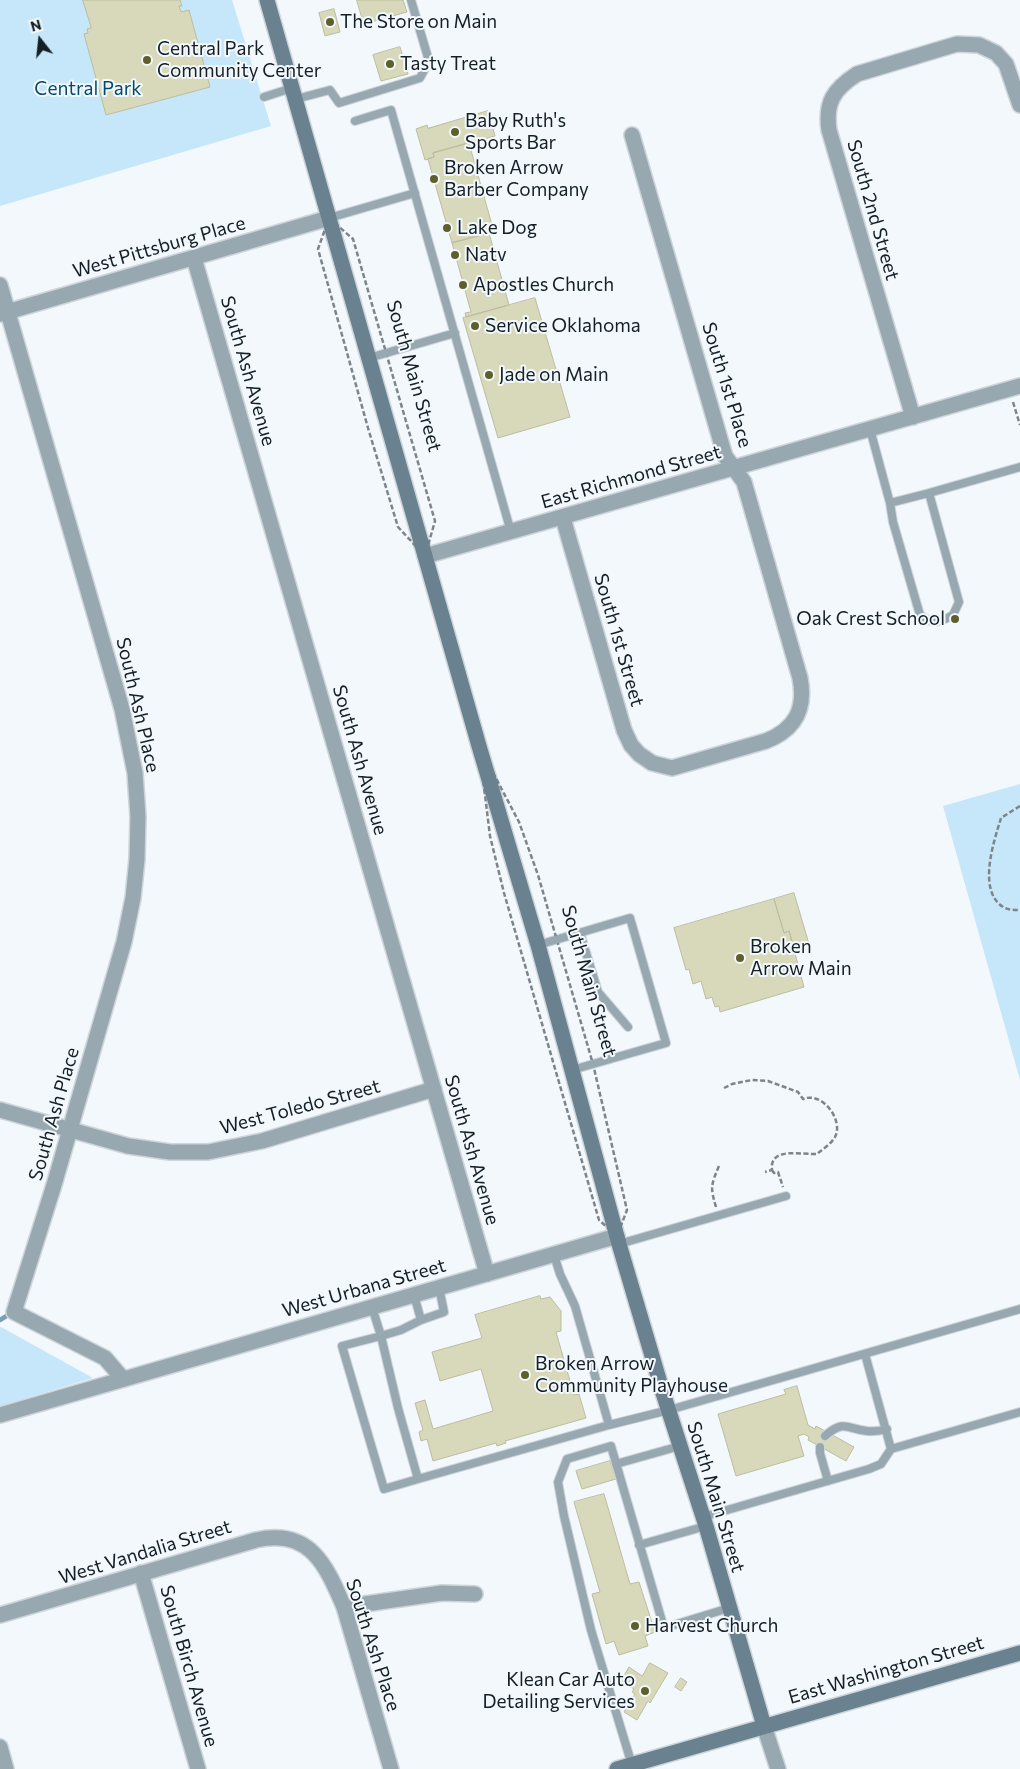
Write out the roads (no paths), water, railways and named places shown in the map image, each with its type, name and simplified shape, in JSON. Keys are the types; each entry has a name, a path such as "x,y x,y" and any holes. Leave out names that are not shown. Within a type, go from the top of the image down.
{"street":[{"name":"South Main Street","path":"267,0 479,746 538,945 618,1240 778,1769"},
{"name":"South 2nd Street","path":"913,417 829,130 828,110 831,99 846,81 857,74 958,44 979,45 996,52 1006,64 1020,105"},
{"name":"South 1st Place","path":"632,135 725,456 744,482 801,683 802,699 798,716 788,729 777,737 672,768 652,763"},
{"name":"West Pittsburg Place","path":"4,313 329,218"},
{"name":"South Ash Avenue","path":"194,258 487,1274"},
{"name":"South Ash Place","path":"0,285 4,313 122,709 135,773 138,816 137,859 133,898 124,942 54,1186 14,1312 105,1358 123,1379"},
{"name":"East Richmond Street","path":"425,556 1020,386"},
{"name":"South 1st Street","path":"563,518 624,730 631,745 639,754 652,763"},
{"name":"West Toledo Street","path":"0,1110 128,1146 177,1152 208,1152 262,1141 434,1089"},
{"name":"West Urbana Street","path":"0,1415 439,1287 554,1255 618,1240"},
{"name":"West Vandalia Street","path":"0,1616 141,1573 269,1537 282,1537 301,1544"},
{"name":"South Ash Place","path":"301,1544 310,1549 321,1560 344,1607 391,1769"},
{"name":"South Birch Avenue","path":"141,1573 198,1769"},
{"path":"344,1607 442,1593 476,1594"},
{"name":"East Washington Street","path":"636,1766 764,1726 1020,1652"},
{"path":"0,1746 6,1769"}],"lane":[{"path":"264,97 330,90 339,103 420,78 429,61 411,0"},
{"path":"355,121 391,110 456,333 511,532"},
{"path":"329,218 415,193"},
{"path":"369,358 456,333"},
{"path":"870,429 890,503 893,522 920,615 930,622 938,622 953,615 959,602 929,493"},
{"path":"890,503 1020,467"},
{"path":"538,945 630,918 666,1042 572,1070"},
{"path":"580,933 598,992 628,1027"},
{"path":"618,1240 786,1196"},
{"path":"554,1255 560,1274 575,1306 609,1425"},
{"path":"439,1287 444,1312 421,1320 401,1330 342,1346 384,1489 609,1425 669,1410 1020,1309"},
{"path":"414,1295 421,1320"},
{"path":"372,1307 418,1479"},
{"path":"865,1354 891,1449"},
{"path":"640,1545 881,1464 891,1449 1020,1412"},
{"path":"825,1436 844,1425 864,1431 877,1432 887,1429"},
{"path":"636,1766 591,1630 564,1516 558,1482 567,1459 610,1446 664,1628 729,1608"},
{"path":"616,1464 680,1446"},
{"path":"820,1447 828,1481"}],"waterway":[{"path":"0,1320 13,1312"}],"place":[{"name":"The Store on Main","path":"330,22"},
{"name":"Central Park Community Center","path":"147,60"},
{"name":"Tasty Treat","path":"390,64"},
{"name":"Baby Ruth's Sports Bar","path":"455,132"},
{"name":"Broken Arrow Barber Company","path":"434,179"},
{"name":"Lake Dog","path":"447,228"},
{"name":"Natv","path":"455,255"},
{"name":"Apostles Church","path":"463,285"},
{"name":"Service Oklahoma","path":"475,326"},
{"name":"Jade on Main","path":"489,375"},
{"name":"Oak Crest School","path":"955,619"},
{"name":"Broken Arrow Main","path":"740,958"},
{"name":"Broken Arrow Community Playhouse","path":"525,1375"},
{"name":"Harvest Church","path":"635,1626"},
{"name":"Klean Car Auto Detailing Services","path":"645,1691"}],"park label":[{"name":"Central Park","path":"88,89"}]}
